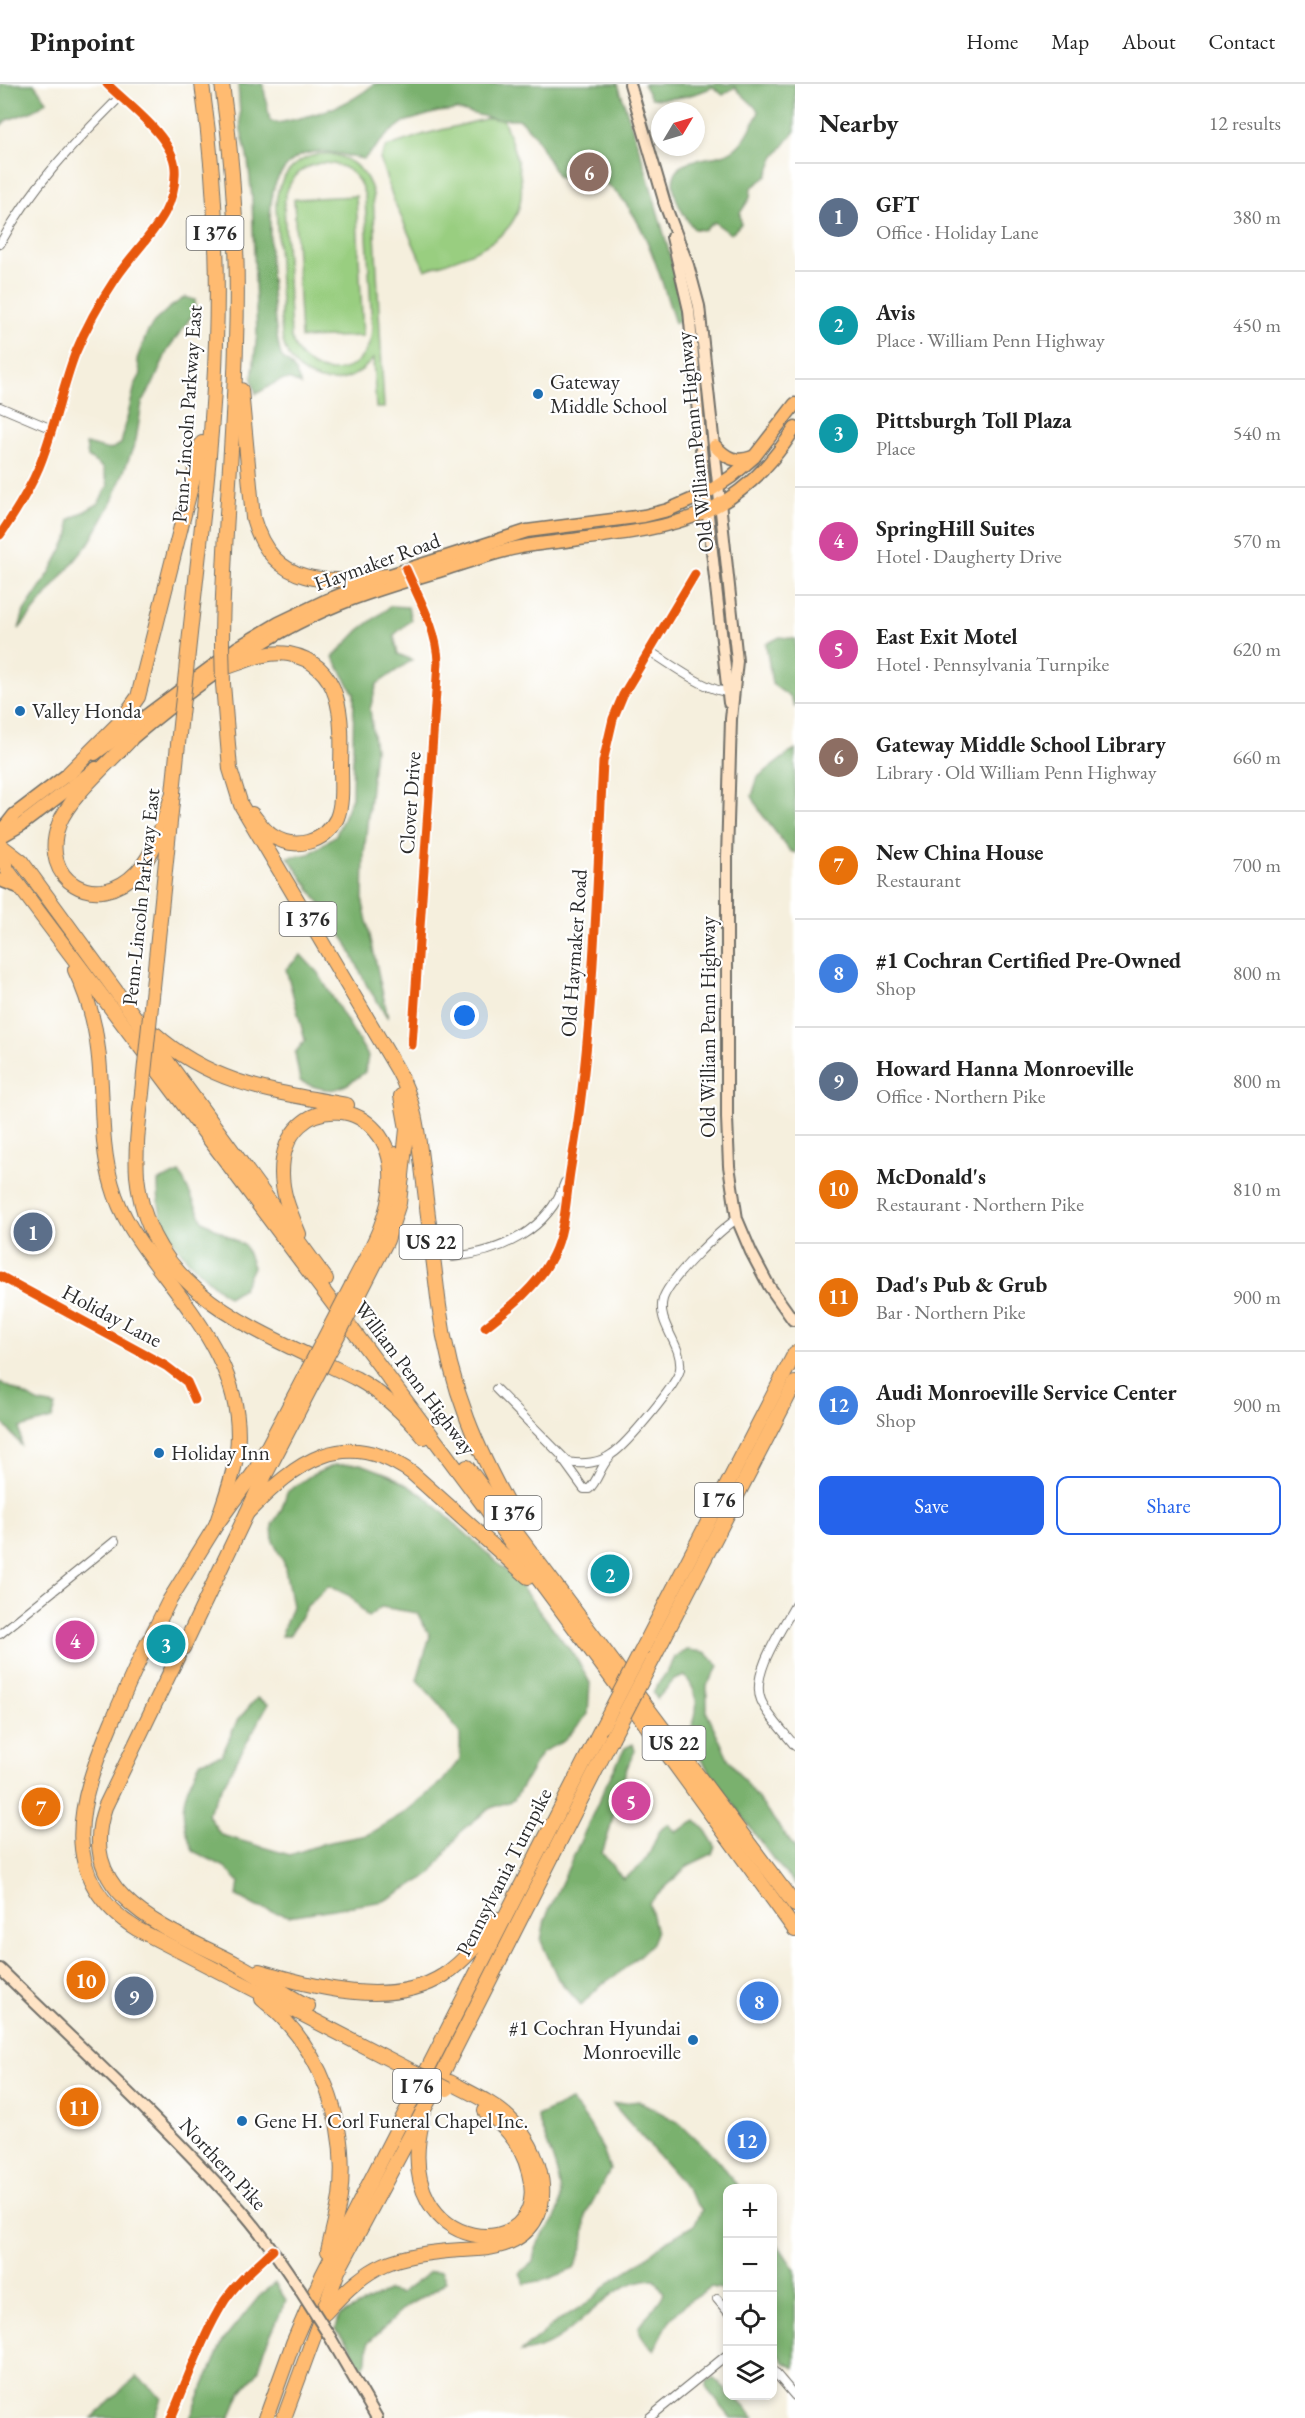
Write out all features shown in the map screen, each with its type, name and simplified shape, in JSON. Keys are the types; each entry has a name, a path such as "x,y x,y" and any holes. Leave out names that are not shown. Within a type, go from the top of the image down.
{"highway":[{"name":"Penn-Lincoln Parkway East","path":"202,84 215,226 217,304 214,382 136,1149 138,1184 146,1219 160,1251 186,1281 219,1308 357,1379 387,1398 411,1422 509,1541"},
{"name":"Penn-Lincoln Parkway East","path":"222,84 236,225 236,343 223,558 222,646 227,753 236,794 252,828 406,1087 415,1114 443,1329 460,1400 476,1444 497,1486 553,1581"},
{"path":"236,343 252,512 264,544 281,563 298,574 313,579 335,582 387,576"},
{"path":"69,773 120,722 138,697 194,482 214,382"},
{"path":"222,669 269,654 298,657 311,663 326,677 334,689 340,710 342,756 340,807 336,819 324,834 314,841 302,844 276,838 266,830 236,794"},
{"path":"130,740 71,803 62,816 57,831 55,851 57,864 63,874 77,886 89,891 108,891 126,882 137,872 152,851 173,793"},
{"name":"William Penn Highway","path":"0,844 21,861 307,1253 795,1905"},
{"name":"William Penn Highway","path":"0,853 8,871 377,1360 657,1738 795,1930"},
{"path":"62,943 83,988 96,1035 105,1154 116,1197 135,1236 192,1312"},
{"path":"135,1016 179,1053 217,1075 264,1090 353,1106 370,1114 391,1139 402,1178"},
{"path":"382,1044 404,1110 406,1129 399,1203 392,1227 356,1289 312,1375 105,1807 98,1832 100,1857 111,1882 137,1911 242,1966 416,2069"},
{"path":"307,1253 284,1193 282,1174 284,1154 296,1130 310,1118 328,1112 351,1113 366,1120 378,1132 389,1153 391,1172 389,1201 356,1289"},
{"path":"160,1251 192,1312 223,1362 230,1381 237,1415 238,1439 235,1464 216,1525"},
{"name":"Pennsylvania Turnpike","path":"266,2418 293,2343 322,2276 389,2140 795,1353"},
{"path":"312,1375 255,1470 216,1525 151,1637 131,1677 86,1788 80,1821 84,1861 92,1880 104,1900 128,1923 236,1981 501,2111 516,2125 527,2140 539,2167 542,2187 541,2205 535,2220 519,2237 503,2245 420,2253 391,2260 372,2270 354,2284 320,2319"},
{"name":"Pennsylvania Turnpike","path":"284,2418 338,2271 428,2102 795,1383"},
{"path":"247,1513 292,1470 314,1458 348,1452 384,1457 399,1464 418,1478 557,1605"},
{"path":"242,1966 333,1989 387,1992 416,1988 442,1976 458,1964 515,1899"},
{"path":"236,1981 270,2005 296,2033 318,2067 335,2110 341,2146 341,2185 322,2276"},
{"path":"428,2102 419,2136 418,2157 422,2185 432,2207 453,2227 472,2236 492,2236 512,2228 525,2214 532,2195 531,2179 523,2154 495,2118 448,2086"}],"main road":[{"name":"Old William Penn Highway","path":"630,84 664,202 689,310 705,494 731,692 727,857 729,1166 738,1219 751,1252 793,1320"},
{"name":"Old William Penn Highway","path":"664,202 688,265 699,306 720,485 737,661 731,692"},
{"name":"Haymaker Road","path":"0,835 21,825 222,669 306,619 408,575 527,531 644,516 668,510 705,494 720,485 754,457 795,404"},
{"name":"Haymaker Road","path":"0,835 14,815 180,688 259,634 325,601 387,576 408,575 522,546 659,528 685,521 722,504 765,468 795,428"},
{"path":"715,446 731,460 742,461 754,457"},
{"path":"0,880 21,888"},
{"name":"Northern Pike","path":"0,1969 236,2203 273,2250 300,2290 377,2418"}],"street":[{"path":"0,535 34,478 87,326 118,275 162,220 173,194 175,171 171,151 158,133 107,84"},
{"path":"0,244 17,213 61,158 120,97"},
{"path":"0,407 52,429"},
{"name":"Old Haymaker Road","path":"485,1327 522,1297 546,1268 558,1244 573,1157 588,1024 603,762 613,719 623,695 695,574"},
{"name":"Clover Drive","path":"408,575 434,636 438,662 412,1045"},
{"path":"649,651 701,682 731,692"},
{"name":"Old Haymaker Road","path":"453,1257 491,1251 510,1243 525,1233 548,1210 563,1188 573,1157"},
{"path":"548,1210 558,1208 563,1214"},
{"path":"561,1456 578,1484 584,1489 589,1489 594,1485 602,1466 673,1386 680,1370 679,1355 663,1314 662,1306 666,1292 722,1230 738,1219"},
{"name":"Holiday Lane","path":"0,1276 166,1366 187,1382 195,1400"},
{"path":"496,1389 568,1462 597,1462 614,1454"},
{"path":"0,1634 115,1541"},
{"path":"795,1605 765,1663 759,1689 761,1701 795,1746"},
{"path":"171,2418 204,2340 225,2300 245,2275 273,2250"},
{"path":"717,2299 723,2306"},
{"path":"649,2418 659,2415 723,2358"},
{"path":"777,2375 795,2396"}],"green space":[{"path":"0,84 34,84 47,101 33,111 7,120 0,126"},
{"path":"238,84 263,84 270,121 278,123 341,105 374,84 618,84 645,167 684,305 680,322 675,323 657,265 639,225 616,192 601,181 588,185 558,177 534,134 519,119 495,119 457,110 438,112 404,122 388,134 364,159 327,152 313,152 296,158 281,173 272,195 270,216 272,295 281,355 294,370 301,385 295,381 283,380 256,394 252,380 257,334 252,198 248,160 241,130"},
{"path":"643,84 795,84 795,131 774,158 767,176 751,188 750,198 740,213 741,224 731,234 714,222 705,230 694,229 679,206 673,187 674,178 677,170 684,164 733,150 745,137 759,112 735,87 723,95 713,87 683,97 659,99 651,98"},
{"path":"502,115 520,174 520,202 515,218 505,232 476,251 425,270 394,201 380,159 386,147 425,134"},
{"path":"320,154 339,156 353,163 371,186 384,408 376,408 373,359 363,369 346,379 326,381 313,377 296,366 283,343 277,194 292,168 300,161","holes":["329,163 350,171 363,189 372,329 368,346 360,359 349,367 336,371 322,370 309,364 298,353 291,337 284,205 287,189 299,172 312,165"]},
{"path":"356,196 363,336 301,338 294,199"},
{"path":"185,297 195,300 196,310 168,349 142,403 136,440 112,502 89,543 19,629 24,611 49,574 70,534 69,520 98,504 108,485 103,468 88,457 86,444 109,450 121,444 135,385 141,374 137,359 147,333 154,322"},
{"path":"391,606 408,607 411,620 394,635 398,654 412,660 377,684 370,709 375,749 364,854 363,903 388,1018 367,986 346,942 288,857 309,854 336,835 352,797 354,694 333,657 359,630"},
{"path":"780,637 795,639 795,708 791,698 772,684 766,644"},
{"path":"795,749 795,853 790,851 761,813 752,796 758,777"},
{"path":"301,955 318,973 368,1056 365,1072 348,1084 334,1089 327,1090 300,1081 295,1053 305,1040 286,969"},
{"path":"180,1173 203,1221 245,1246 253,1267 243,1288 228,1297 181,1252 162,1218 158,1181"},
{"path":"0,1382 40,1403 56,1406 52,1419 20,1428 21,1445 0,1420"},
{"path":"361,1464 390,1475 425,1496 516,1580 576,1658 590,1683 588,1714 564,1741 542,1752 514,1800 491,1808 462,1830 430,1875 384,1901 289,1916 257,1907 237,1896 239,1882 225,1867 193,1851 183,1815 185,1795 201,1761 222,1755 237,1721 257,1698 268,1704 207,1814 221,1835 290,1855 325,1843 367,1835 404,1813 442,1782 460,1759 460,1734 440,1705 417,1680 430,1636 417,1613 381,1607 368,1617 350,1596 329,1586 307,1606 289,1636 281,1636 292,1606 284,1563 273,1541 272,1525 281,1511 287,1492 310,1476 334,1465"},
{"path":"687,1650 705,1652 719,1666 707,1685 707,1713 729,1760 795,1848 795,1884 773,1859 691,1746 687,1738 696,1714 696,1699 685,1676 674,1680 657,1699 653,1692 675,1657"},
{"path":"633,1744 635,1751 624,1775 602,1853 623,1879 645,1860 658,1833 668,1824 676,1832 696,1821 706,1831 715,1846 712,1854 689,1865 649,1903 656,1933 651,1945 619,1973 601,1985 581,2005 558,1979 541,1941 545,1919 606,1785 625,1748"},
{"path":"571,2101 595,2133 610,2170 586,2214 583,2245 574,2269 548,2279 525,2284 520,2273 533,2262 537,2246 554,2221 560,2203 555,2165 537,2116"},
{"path":"639,2101 678,2122 721,2163 736,2184 723,2184 723,2289 711,2287 687,2302 670,2320 654,2350 644,2340 638,2328 664,2293 655,2279 636,2282 619,2290 557,2339 540,2348 521,2352 555,2323 590,2301 614,2279 638,2264 665,2242 694,2225 702,2210 678,2178 613,2104"},
{"path":"777,2243 795,2270 795,2368 784,2362 777,2352"},
{"path":"441,2271 446,2281 442,2285 406,2307 368,2342 367,2361 360,2370 351,2347 336,2329 339,2316 387,2291 400,2294 430,2272"},
{"path":"275,2283 286,2300 266,2345 258,2372 241,2392 230,2418 190,2418 223,2341 261,2294"},
{"path":"137,2376 162,2398 155,2418 92,2418"},
{"path":"713,2378 723,2387 723,2400 738,2400 755,2418 731,2418 707,2389 707,2381"}],"cycle path":[{"path":"0,535 31,485 39,467 79,344 116,278 164,214 174,185 175,168 166,145 148,122 107,84"},
{"path":"406,569 431,626 438,662 412,1045"},
{"path":"485,1327 532,1286 547,1266 561,1234 585,1066 596,914 603,762 613,719 623,695 695,574"},
{"path":"0,1276 166,1366 187,1382 195,1400"},
{"path":"171,2418 202,2343 225,2300 241,2280 273,2250"}],"place":[{"name":"Gateway Middle School Library","path":"589,172"},
{"name":"Gateway Middle School","path":"538,394"},
{"name":"Valley Honda","path":"20,711"},
{"name":"GFT","path":"33,1232"},
{"name":"Holiday Inn","path":"159,1453"},
{"name":"Avis","path":"610,1574"},
{"name":"SpringHill Suites","path":"75,1640"},
{"name":"Pittsburgh Toll Plaza","path":"166,1644"},
{"name":"East Exit Motel","path":"631,1801"},
{"name":"New China House","path":"41,1807"},
{"name":"McDonald's","path":"86,1980"},
{"name":"Howard Hanna Monroeville","path":"134,1996"},
{"name":"#1 Cochran Certified Pre-Owned","path":"759,2001"},
{"name":"#1 Cochran Hyundai Monroeville","path":"693,2040"},
{"name":"Dad's Pub & Grub","path":"79,2107"},
{"name":"Gene H. Corl Funeral Chapel Inc.","path":"242,2121"},
{"name":"Audi Monroeville Service Center","path":"747,2140"}]}
